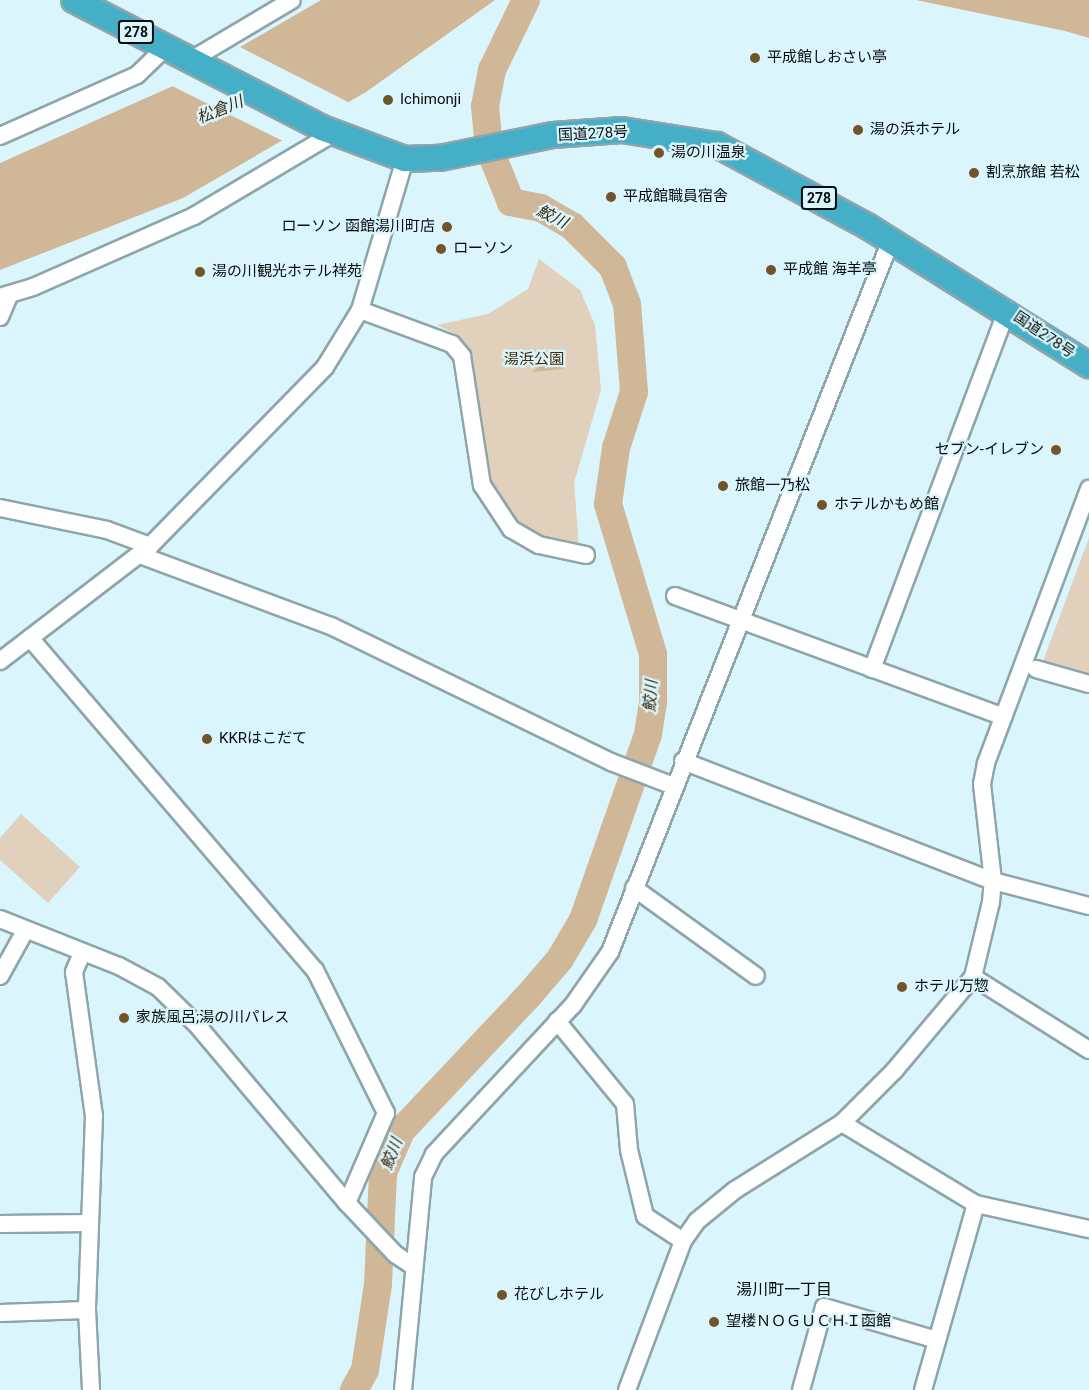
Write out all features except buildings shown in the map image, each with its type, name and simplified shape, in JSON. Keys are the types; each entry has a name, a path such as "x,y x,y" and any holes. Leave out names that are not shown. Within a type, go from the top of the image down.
{"highway":[{"name":"国道278号","path":"74,0 328,131 405,159 472,152 517,143 622,129 693,138 751,160 891,240 1007,310 1089,365"}],"street":[{"path":"195,62 292,0"},
{"path":"0,136 137,75 166,47"},
{"path":"0,317 5,296 194,216 328,131"},
{"path":"0,661 145,550 325,367 360,310 405,159"},
{"path":"403,1390 423,1177 434,1154 557,1021 601,969 683,761 743,621 891,240"},
{"path":"360,310 452,344 462,356 482,485 511,529 538,545 586,555"},
{"path":"872,669 1007,310"},
{"path":"627,1390 683,1241 716,1203 842,1123 894,1071 973,977 992,902 993,881 982,784 1003,717 1089,489"},
{"path":"0,508 107,530 145,550 331,626 616,764 674,786"},
{"path":"675,596 1003,717"},
{"path":"30,638 315,970 386,1113 347,1203"},
{"path":"1036,669 1089,684"},
{"path":"683,761 993,881 1089,906"},
{"path":"634,888 756,976"},
{"path":"0,919 82,954 118,966 158,987 197,1025 347,1203 395,1254 413,1266"},
{"path":"0,976 25,931"},
{"path":"82,954 74,972 94,1116 87,1310 91,1390"},
{"path":"973,977 1089,1050"},
{"path":"557,1021 625,1104 629,1150 645,1216 683,1241"},
{"path":"842,1123 976,1204 1089,1229"},
{"path":"923,1390 976,1204"},
{"path":"0,1224 89,1223"},
{"path":"801,1390 824,1307 937,1340"},
{"path":"0,1313 87,1310"}],"green space":[{"name":"湯浜公園","path":"539,259 580,290 595,325 601,390 574,483 579,547 537,535 507,512 488,478 469,356 458,335 437,325 488,314 528,289"},
{"path":"1089,538 1089,677 1042,664"},
{"path":"21,814 80,867 48,903 0,860 0,838"}],"water":[{"name":"松倉川","path":"321,0 495,0 366,92 183,198 0,270 0,163 173,86"},
{"path":"916,0 1089,0 1089,38 1065,31"},
{"path":"557,352 565,357 563,369 532,372"}],"pier":[{"path":"240,47 352,104 285,142 170,85"}],"waterway":[{"name":"鮫川","path":"354,1390 365,1370 378,1284 383,1173 401,1131 530,994 560,959 583,920 648,734 653,701 653,654 608,504 616,448 634,392 627,304 613,267 572,226 541,208 511,202 489,148 485,106 492,70 526,0"}],"place":[{"name":"平成館しおさい亭","path":"755,58"},
{"name":"Ichimonji","path":"388,100"},
{"name":"湯の浜ホテル","path":"858,130"},
{"name":"湯の川温泉","path":"659,153"},
{"name":"割烹旅館 若松","path":"974,173"},
{"name":"平成館職員宿舎","path":"611,197"},
{"name":"ローソン 函館湯川町店","path":"447,227"},
{"name":"ローソン","path":"441,249"},
{"name":"平成館 海羊亭","path":"771,270"},
{"name":"湯の川観光ホテル祥苑","path":"200,272"},
{"name":"セブン-イレブン","path":"1056,450"},
{"name":"旅館一乃松","path":"723,486"},
{"name":"ホテルかもめ館","path":"822,505"},
{"name":"KKRはこだて","path":"207,739"},
{"name":"ホテル万惣","path":"902,987"},
{"name":"家族風呂;湯の川パレス","path":"124,1018"},
{"name":"花びしホテル","path":"502,1295"},
{"name":"望楼ＮＯＧＵＣＨＩ函館","path":"714,1322"}],"district":[{"name":"湯川町一丁目","path":"784,1290"}]}
